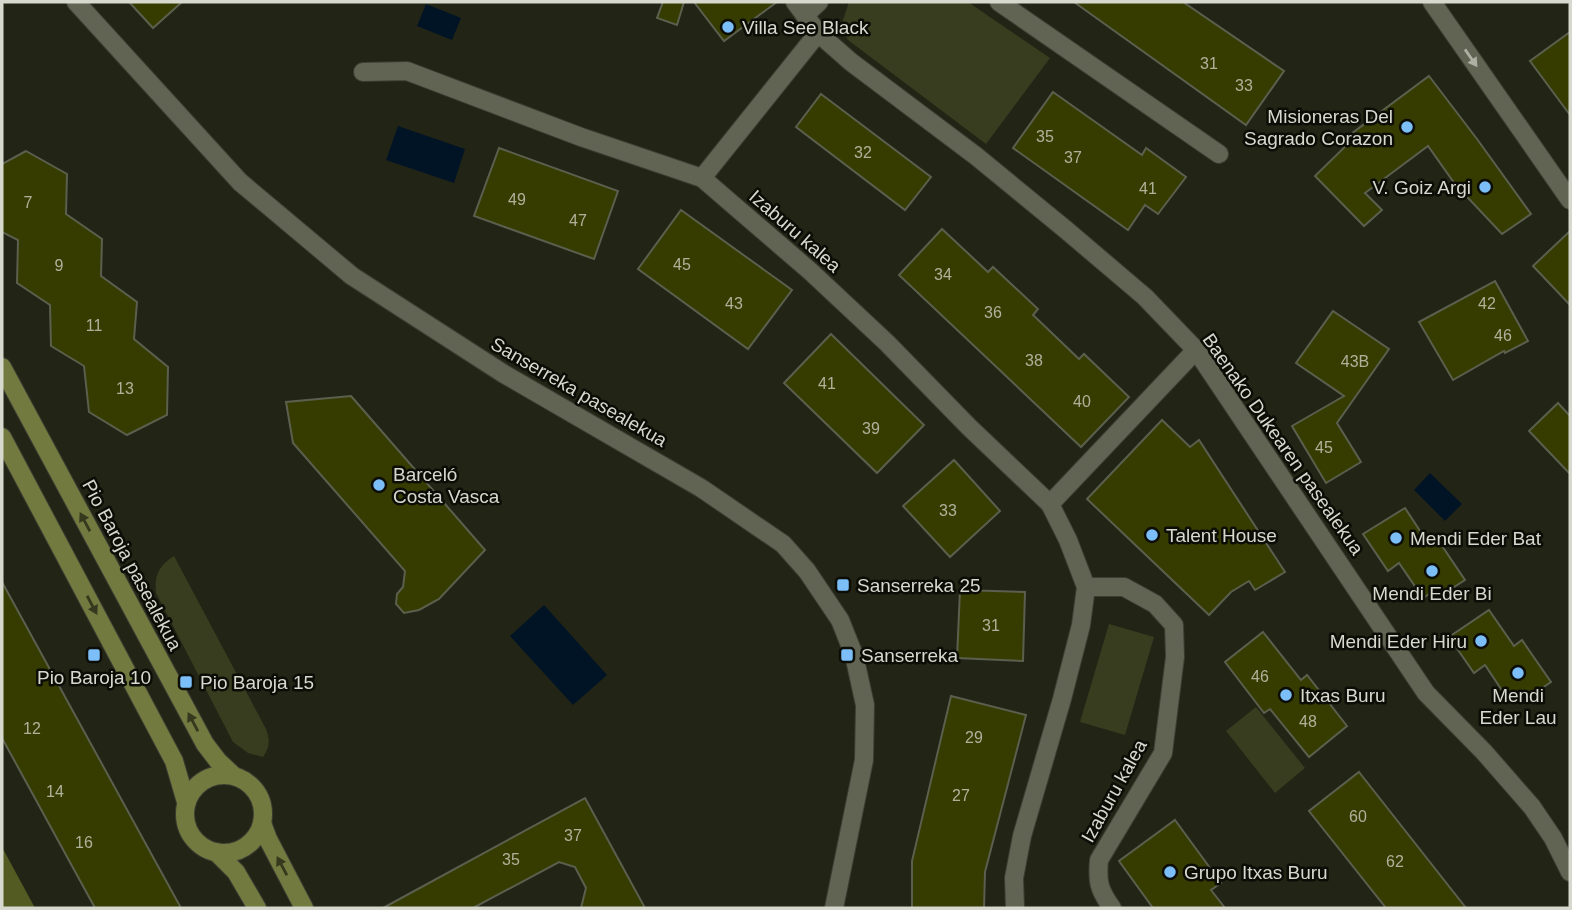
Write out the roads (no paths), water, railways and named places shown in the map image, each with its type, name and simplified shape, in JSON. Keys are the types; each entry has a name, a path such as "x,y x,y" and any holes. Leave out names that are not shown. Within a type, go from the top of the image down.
{"main road":[{"name":"Pio Baroja pasealekua","path":"2,367 205,744 234,776"},
{"path":"2,437 174,761 186,802"},
{"path":"262,823 253,841 245,847 236,851 216,852 206,849 190,834 184,813 186,802 190,793 214,776 234,776 252,787 262,804 262,823 272,847 304,908"},
{"path":"216,852 236,872 257,908"}],"street":[{"name":"Sanserreka pasealekua","path":"76,2 240,182 352,276 504,374 701,488 783,544 807,571 840,620 854,655 865,705 864,760 834,908"},
{"name":"Baenako Dukearen pasealekua","path":"820,2 800,8 818,33 851,62 976,156 1065,229 1145,297 1196,350 1426,693 1484,752 1532,807 1553,838 1570,872"},
{"path":"999,2 1219,154"},
{"path":"1432,2 1570,200"},
{"path":"702,178 818,33"},
{"name":"Izaburu kalea","path":"363,72 407,71 581,138 702,178 868,325 1050,505 1068,540 1086,587 1081,625 1062,699 1022,836 1014,878 1015,908"},
{"path":"1050,505 1196,350"},
{"name":"Izaburu kalea","path":"1086,587 1124,587 1156,604 1174,625 1175,657 1163,753 1099,860 1097,878 1102,894 1112,908"}],"water":[{"path":"426,4 461,18 452,40 417,26"},
{"path":"398,126 465,149 454,183 386,160"},
{"path":"1430,473 1462,504 1445,521 1414,490"},
{"path":"544,605 607,675 573,705 510,636"}],"place":[{"name":"Villa See Black","path":"728,27"},
{"name":"Misioneras Del Sagrado Corazon","path":"1407,127"},
{"name":"V. Goiz Argi","path":"1485,187"},
{"name":"Barceló Costa Vasca","path":"379,485"},
{"name":"Talent House","path":"1152,535"},
{"name":"Mendi Eder Bat","path":"1396,538"},
{"name":"Mendi Eder Bi","path":"1432,571"},
{"name":"Sanserreka 25","path":"843,585"},
{"name":"Mendi Eder Hiru","path":"1481,641"},
{"name":"Pio Baroja 10","path":"94,655"},
{"name":"Sanserreka","path":"847,655"},
{"name":"Mendi Eder Lau","path":"1518,673"},
{"name":"Pio Baroja 15","path":"186,682"},
{"name":"Itxas Buru","path":"1286,695"},
{"name":"Grupo Itxas Buru","path":"1170,872"}]}
